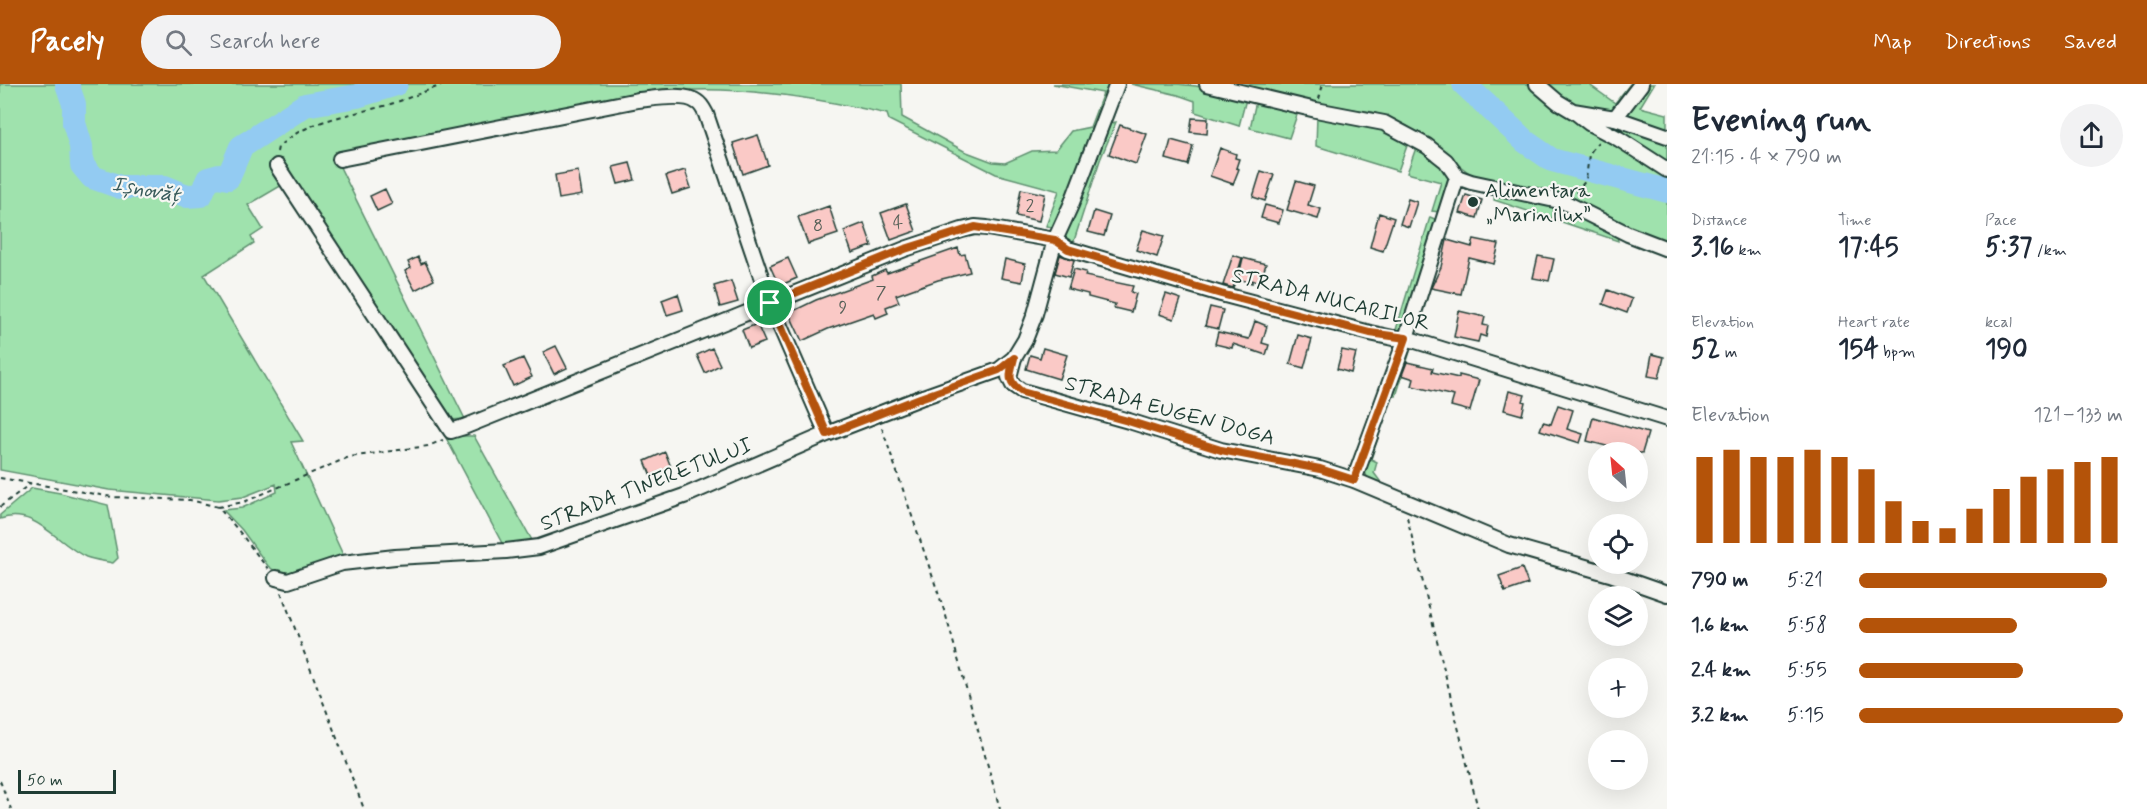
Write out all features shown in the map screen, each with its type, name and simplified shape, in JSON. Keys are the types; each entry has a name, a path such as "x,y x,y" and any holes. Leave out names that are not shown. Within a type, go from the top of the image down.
{"street":[{"name":"STRADA EUGEN DOGA","path":"1117,84 1071,206 1055,240 1035,314 1025,340 1014,358 1010,377 1013,385 1022,392 1128,421 1221,450 1320,469 1354,480 1509,545 1610,574 1667,594"},
{"path":"1207,84 1316,110 1384,123 1427,147 1446,161 1457,177 1564,202 1628,234 1667,249"},
{"path":"1537,84 1558,102 1589,123 1667,170"},
{"path":"1615,118 1641,84"},
{"path":"340,159 638,100 687,98 697,102 706,114 770,303 827,434"},
{"path":"1574,111 1615,118 1667,136"},
{"path":"277,166 451,431 905,249 962,230 975,227 987,228 1055,240"},
{"path":"1354,480 1406,338 1457,177"},
{"name":"STRADA NUCARILOR","path":"1055,240 1068,249 1221,294 1370,333 1406,338 1667,419"},
{"name":"STRADA TINERETULUI","path":"276,578 288,580 342,563 539,547 684,496 827,434 999,370 1014,358"}],"path":[{"path":"278,147 303,128 387,105 445,84"},
{"path":"1085,84 1093,84"},
{"path":"1586,180 1589,154"},
{"path":"878,414 946,616 1000,809"},
{"path":"0,478 112,497 190,500 218,507 244,502 350,457 428,446"},
{"path":"0,507 31,483"},
{"path":"1403,500 1478,809"},
{"path":"218,507 276,578 364,809"},
{"path":"0,781 11,809"}],"green space":[{"path":"0,84 901,84 902,117 964,151 993,162 1005,163 1032,151 1056,150 1071,131 1090,127 1103,93 1053,84 1111,84 1062,216 1052,227 1046,226 1059,191 996,174 889,120 887,114 804,98 747,91 663,92 335,157 465,419 450,420 282,185 248,205 263,229 251,237 254,243 204,275 303,441 291,442 344,557 300,574 279,574 268,566 242,530 223,510 242,508 277,492 276,484 243,497 218,500 109,490 0,470"},
{"path":"1131,84 1196,86 1246,99 1239,126 1195,112 1195,101"},
{"path":"1227,84 1528,84 1570,117 1623,126 1667,141 1667,245 1633,231 1560,194 1472,175 1407,126 1373,112 1315,104"},
{"path":"1543,84 1588,84 1615,103 1630,84 1636,84 1619,109 1609,113 1571,105"},
{"path":"1644,84 1654,84 1640,107 1667,114 1667,132 1621,115"},
{"path":"1256,101 1299,109 1289,138 1250,128"},
{"path":"1317,116 1364,123 1398,136 1408,143 1398,171 1316,146"},
{"path":"1116,122 1100,160 1073,244 1062,239 1106,124"},
{"path":"1417,145 1445,166 1448,172 1450,178 1440,212 1432,211 1441,182 1407,173"},
{"path":"1495,193 1555,203 1552,219 1494,200"},
{"path":"1565,208 1617,235 1618,241 1559,221"},
{"path":"1430,217 1437,220 1403,330 1395,333"},
{"path":"1412,345 1396,396 1392,395 1371,459 1377,462 1374,473 1383,485 1368,479 1365,472 1366,458 1406,346"},
{"path":"445,436 474,436 533,542 503,545"},
{"path":"32,488 108,505 118,558 113,563 89,558 75,551 35,522 13,516 0,519 0,515"}],"building":[{"path":"1192,118 1208,119 1207,134 1190,132"},
{"path":"1120,125 1147,134 1136,164 1109,154"},
{"path":"758,135 768,165 743,174 733,143"},
{"path":"1171,140 1193,146 1188,165 1166,159"},
{"path":"1220,148 1236,154 1235,158 1239,159 1236,168 1239,169 1233,184 1210,176"},
{"path":"630,163 635,180 618,184 613,167"},
{"path":"685,170 691,188 672,194 666,176"},
{"path":"578,171 582,195 559,199 555,175"},
{"path":"1261,171 1274,175 1265,201 1253,197"},
{"path":"1296,181 1314,186 1308,205 1321,209 1318,219 1287,210"},
{"path":"385,189 392,204 377,211 370,196"},
{"path":"1021,189 1045,194 1039,221 1016,216"},
{"path":"1466,195 1482,200 1477,218 1460,213"},
{"path":"1408,199 1417,202 1409,227 1400,224"},
{"path":"906,204 916,231 891,240 881,213"},
{"path":"1265,205 1283,210 1279,223 1261,218"},
{"path":"829,206 838,234 808,244 798,217"},
{"path":"1094,211 1110,216 1104,236 1088,232"},
{"path":"1379,213 1394,218 1383,251 1370,247"},
{"path":"864,223 872,246 852,253 844,231"},
{"path":"1143,230 1164,236 1157,257 1136,250"},
{"path":"1474,239 1499,244 1494,264 1469,258 1461,294 1431,288 1441,267 1447,240 1472,247"},
{"path":"958,248 960,255 965,254 970,272 938,280 896,295 899,302 886,307 888,313 876,318 874,313 802,341 789,313 816,300 873,279 872,276 885,270 887,273"},
{"path":"1060,255 1074,260 1069,277 1055,273"},
{"path":"1233,255 1242,258 1233,288 1223,285"},
{"path":"1538,256 1554,259 1549,281 1533,278"},
{"path":"418,257 421,264 425,262 434,280 415,290 405,271 411,268 408,262"},
{"path":"788,258 797,278 779,286 770,266"},
{"path":"1243,258 1266,264 1260,283 1238,279"},
{"path":"1005,259 1025,264 1022,282 1001,278"},
{"path":"1074,269 1086,272 1085,276 1133,286 1131,292 1136,294 1131,312 1114,308 1115,304 1088,297 1088,294 1068,289"},
{"path":"731,281 738,302 720,307 714,286"},
{"path":"1608,290 1632,299 1627,313 1603,304"},
{"path":"678,294 683,310 667,315 662,300"},
{"path":"1166,294 1181,299 1174,319 1159,314"},
{"path":"1210,307 1223,310 1218,329 1205,326"},
{"path":"1459,311 1485,317 1483,325 1488,326 1486,337 1480,335 1478,342 1454,337"},
{"path":"1255,321 1267,326 1262,343 1269,345 1266,355 1233,344 1232,348 1215,344 1218,332 1249,339"},
{"path":"757,324 765,342 749,348 742,330"},
{"path":"1298,335 1312,339 1304,368 1290,364"},
{"path":"556,346 567,368 554,374 543,352"},
{"path":"712,348 720,365 705,373 697,355"},
{"path":"1043,348 1067,355 1059,379 1026,369 1030,355 1040,358"},
{"path":"1342,350 1356,353 1351,373 1337,369"},
{"path":"1652,354 1664,357 1659,378 1648,376"},
{"path":"523,358 532,377 513,386 504,366"},
{"path":"1407,362 1433,368 1432,372 1479,380 1470,411 1451,406 1454,396 1412,386 1414,379 1402,375"},
{"path":"1509,391 1525,395 1522,415 1504,410"},
{"path":"1558,405 1573,410 1567,429 1583,434 1580,443 1540,430 1543,422 1551,424"},
{"path":"1593,417 1648,433 1645,442 1587,441"},
{"path":"665,452 671,467 651,476 645,461"},
{"path":"1522,568 1528,584 1505,592 1499,576"}],"waterway":[{"name":"Ișnovăț","path":"67,84 74,104 74,123 81,146 82,165 92,177 120,187 165,187 187,196 201,195 208,179 219,176 228,178 241,147 305,105 357,96 396,84"},
{"name":"Ișnovăț","path":"1464,84 1526,142 1552,160 1667,191"}],"place":[{"name":"Alimentara „Marinilux”","path":"1473,202"}],"route":[{"path":"975,227 1055,240 1068,249 1221,294 1370,333 1406,338 1354,480 1320,469 1221,450 1128,421 1022,392 1013,385 1010,377 1014,358 999,370 827,434 770,303 905,249 975,227"}]}
